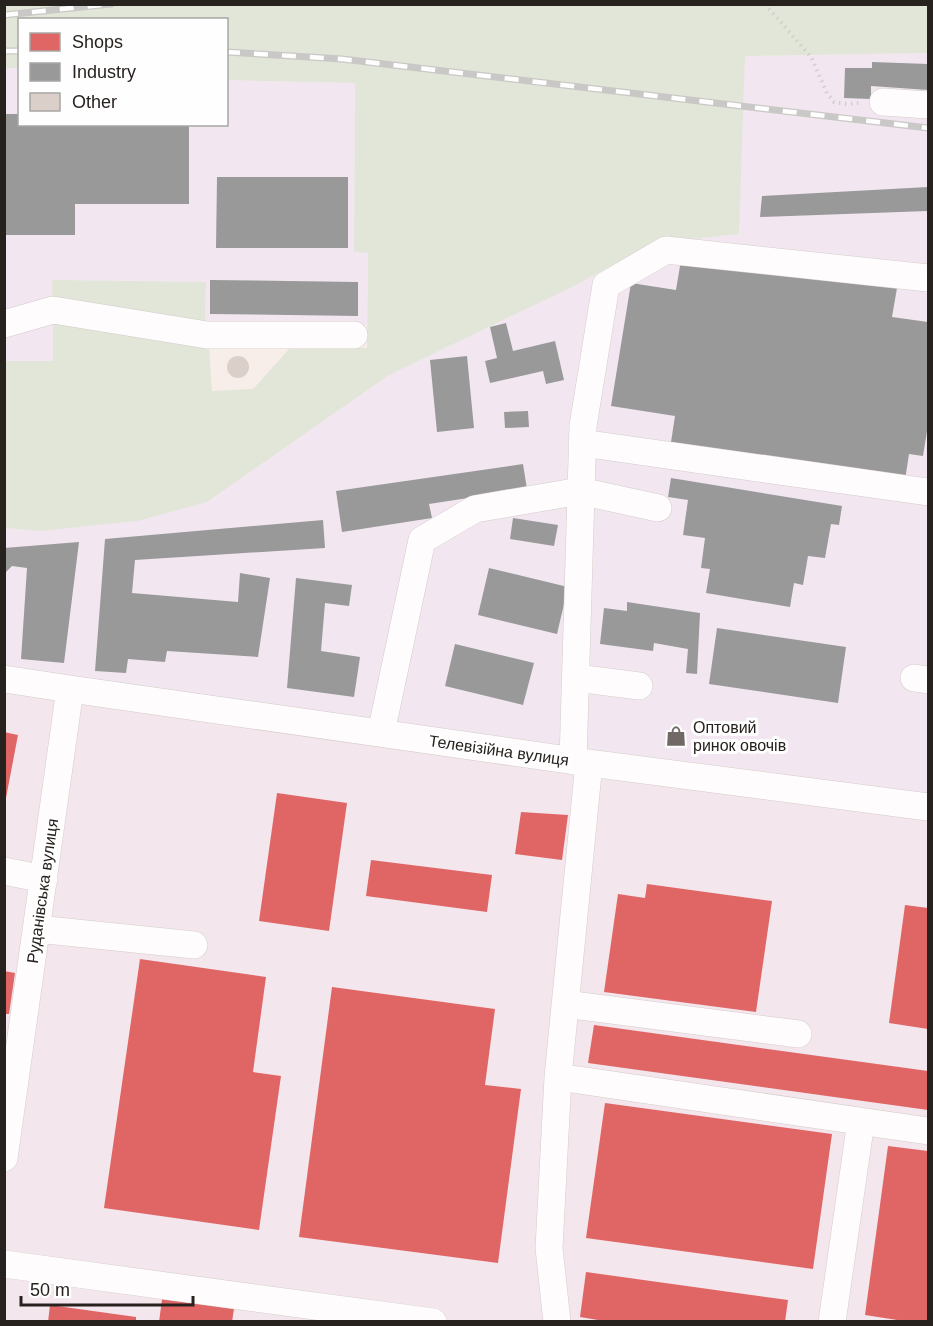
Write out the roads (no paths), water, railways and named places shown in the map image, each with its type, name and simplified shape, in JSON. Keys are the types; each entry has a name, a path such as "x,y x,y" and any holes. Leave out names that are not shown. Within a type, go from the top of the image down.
{"street":[{"path":"883,102 928,105"},
{"path":"557,1322 549,1248 558,1077 581,762 576,678 582,443 606,285 666,250 928,278"},
{"path":"4,324 52,310 207,335 354,335"},
{"path":"582,443 928,492"},
{"path":"381,733 422,540 475,509 580,491 658,508"},
{"path":"576,678 639,686"},
{"path":"4,679 70,689"},
{"name":"Телевізійна вулиця","path":"70,689 581,762 928,807"},
{"name":"Руданівська вулиця","path":"4,1158 70,689"},
{"path":"4,871 44,879"},
{"path":"37,929 194,945"},
{"path":"565,1004 798,1034"},
{"path":"558,1077 928,1131"},
{"path":"832,1322 861,1121"},
{"path":"4,1264 433,1322"}],"railway":[{"path":"4,15 111,4"},
{"path":"4,51 18,51"},
{"path":"228,52 342,59 928,128"}],"place":[{"name":"Оптовий ринок овочів","path":"676,736"}]}
